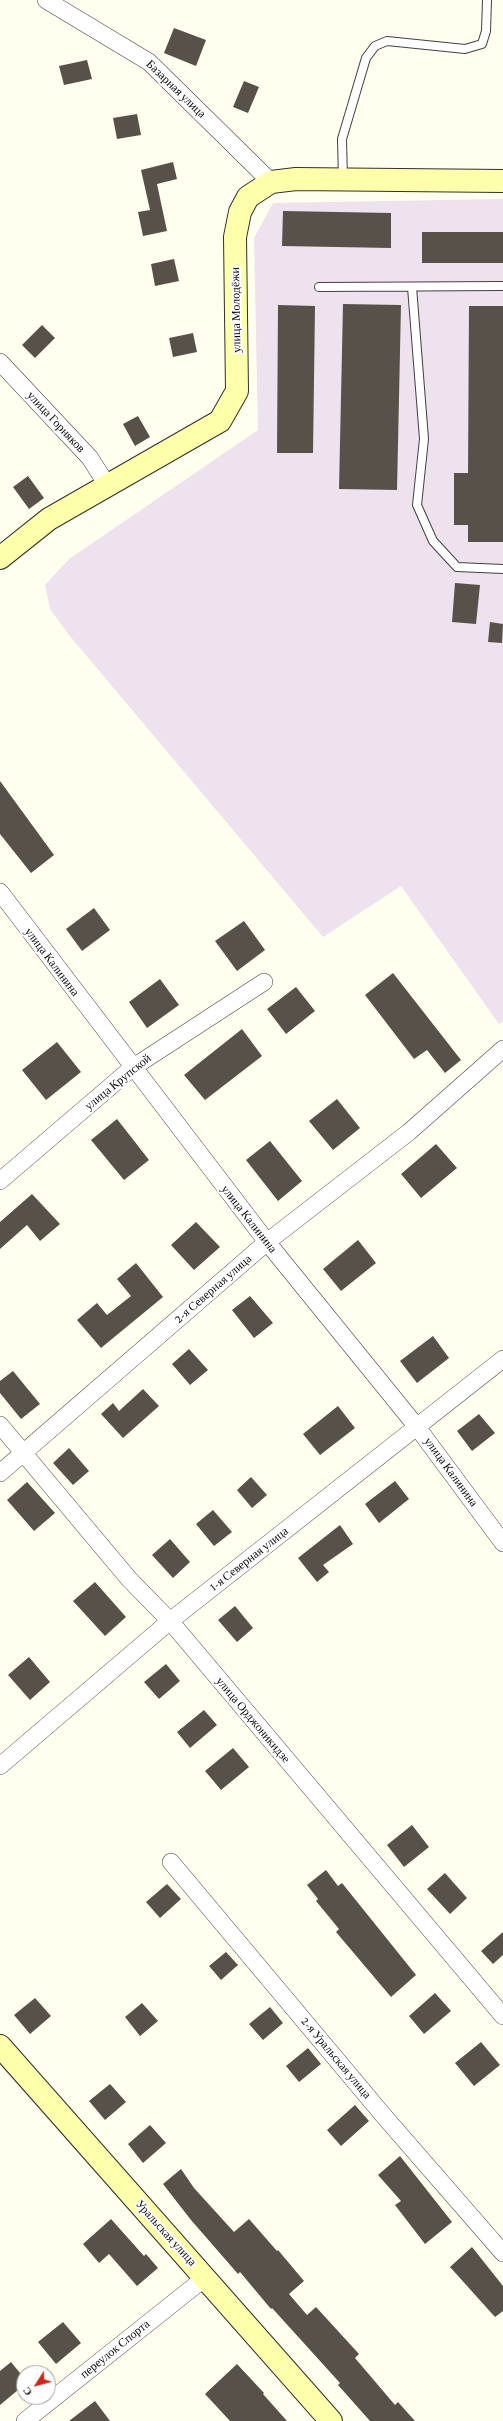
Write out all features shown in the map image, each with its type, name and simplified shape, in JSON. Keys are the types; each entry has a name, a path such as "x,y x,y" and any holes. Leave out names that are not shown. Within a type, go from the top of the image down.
{"main road":[{"name":"улица Молодёжи","path":"0,558 49,519 220,421 237,391 235,237 240,212 248,197 271,182 296,179 503,181"},
{"name":"Уральская улица","path":"0,2046 206,2277 331,2421"}],"street":[{"name":"Базарная улица","path":"46,0 149,62 271,182"},
{"name":"улица Горняков","path":"0,362 90,458 107,485"},
{"name":"улица Калинина","path":"0,892 132,1068 267,1242 418,1427 503,1543"},
{"name":"улица Крупской","path":"0,1181 132,1068 264,982"},
{"name":"2-я Северная улица","path":"0,1473 267,1242 409,1132 503,1049"},
{"name":"1-я Северная улица","path":"0,1766 170,1621 503,1359"},
{"name":"улица Орджоникидзе","path":"0,1425 22,1454 129,1579 170,1621 503,2016"},
{"name":"2-я Уральская улица","path":"171,1862 378,2108 503,2253"},
{"name":"переулок Спорта","path":"25,2421 206,2277"}],"lane":[{"path":"343,180 342,139 366,58 375,46 387,41 465,49 482,44 486,31 487,0"},
{"path":"412,286 424,439 416,506 433,541 457,567 503,569"},
{"path":"319,287 503,286"}],"shaded area":[{"path":"503,199 503,1022 499,1024 401,886 323,937 69,635 50,609 45,585 69,559 258,430 254,238 273,203"}],"building":[{"path":"174,28 206,40 196,66 164,53"},
{"path":"87,60 92,79 64,85 59,66"},
{"path":"244,81 259,87 248,113 233,107"},
{"path":"137,114 141,135 117,139 113,118"},
{"path":"173,162 177,179 157,184 167,231 143,236 138,212 150,210 141,170"},
{"path":"283,211 391,213 391,248 282,246"},
{"path":"422,232 503,232 503,263 422,263"},
{"path":"174,259 179,281 155,286 151,264"},
{"path":"343,304 401,305 397,490 339,489"},
{"path":"278,305 315,306 313,453 277,453"},
{"path":"469,306 503,306 503,542 468,542 468,525 454,525 454,473 468,473"},
{"path":"42,325 55,338 35,358 22,345"},
{"path":"193,333 197,352 173,357 169,338"},
{"path":"138,416 150,437 135,446 123,424"},
{"path":"28,476 44,498 29,509 13,487"},
{"path":"455,583 480,585 476,624 452,622"},
{"path":"490,622 503,624 502,643 488,642"},
{"path":"0,781 54,855 31,873 0,834"},
{"path":"94,908 110,930 82,951 66,929"},
{"path":"244,921 265,950 237,971 215,941"},
{"path":"393,973 461,1060 445,1073 427,1050 414,1059 365,995"},
{"path":"160,979 179,1005 147,1028 129,1002"},
{"path":"296,987 315,1011 286,1034 267,1009"},
{"path":"242,1029 262,1056 205,1100 184,1075"},
{"path":"57,1042 81,1072 46,1100 22,1070"},
{"path":"337,1099 360,1128 333,1150 309,1121"},
{"path":"117,1119 149,1160 124,1180 91,1140"},
{"path":"270,1141 302,1181 278,1201 246,1160"},
{"path":"436,1144 457,1168 421,1198 401,1174"},
{"path":"32,1194 60,1224 40,1241 27,1225 0,1249 0,1222"},
{"path":"196,1222 220,1247 194,1270 171,1245"},
{"path":"358,1240 376,1263 341,1291 323,1269"},
{"path":"136,1263 163,1297 101,1348 77,1320 97,1303 107,1315 131,1296 117,1279"},
{"path":"250,1296 273,1323 254,1338 232,1310"},
{"path":"433,1336 449,1358 417,1383 400,1361"},
{"path":"189,1349 208,1370 190,1385 172,1364"},
{"path":"13,1371 40,1404 21,1419 0,1393 0,1381"},
{"path":"143,1389 159,1406 123,1438 101,1414 113,1403 119,1411"},
{"path":"338,1406 355,1428 320,1455 303,1434"},
{"path":"479,1414 495,1433 472,1451 457,1431"},
{"path":"69,1448 89,1471 73,1485 53,1463"},
{"path":"251,1477 267,1495 252,1508 237,1490"},
{"path":"395,1481 409,1499 379,1523 365,1504"},
{"path":"27,1482 55,1513 34,1531 7,1500"},
{"path":"213,1510 232,1532 214,1546 196,1524"},
{"path":"340,1525 353,1544 323,1565 329,1572 317,1582 298,1558"},
{"path":"170,1539 190,1562 173,1578 152,1555"},
{"path":"95,1582 126,1617 105,1636 73,1601"},
{"path":"235,1606 253,1628 237,1642 218,1620"},
{"path":"29,1657 50,1682 30,1700 8,1675"},
{"path":"166,1664 180,1681 159,1699 144,1682"},
{"path":"204,1710 217,1725 190,1748 177,1732"},
{"path":"233,1748 249,1767 221,1790 205,1771"},
{"path":"412,1825 429,1847 404,1867 387,1845"},
{"path":"326,1870 338,1886 342,1883 416,1975 391,1997 336,1932 339,1929 316,1901 318,1899 307,1885"},
{"path":"445,1873 467,1898 450,1914 427,1889"},
{"path":"167,1884 181,1899 160,1918 146,1902"},
{"path":"503,1932 503,1955 493,1964 481,1951"},
{"path":"226,1952 238,1965 221,1980 209,1966"},
{"path":"435,1993 451,2011 424,2034 409,2016"},
{"path":"35,1998 51,2016 30,2034 14,2015"},
{"path":"142,2003 158,2021 140,2036 125,2017"},
{"path":"270,2007 283,2023 263,2040 249,2024"},
{"path":"481,2042 500,2065 474,2086 455,2063"},
{"path":"308,2048 321,2064 299,2082 286,2066"},
{"path":"110,2084 126,2102 105,2120 89,2101"},
{"path":"355,2105 369,2121 341,2146 327,2130"},
{"path":"150,2125 166,2143 143,2163 128,2144"},
{"path":"400,2156 452,2222 425,2244 395,2205 401,2201 378,2175"},
{"path":"181,2169 194,2188 234,2232 249,2219 277,2251 278,2250 304,2281 289,2294 307,2315 316,2307 359,2354 355,2358 395,2405 398,2402 415,2421 370,2421 338,2385 340,2383 272,2308 271,2309 240,2272 238,2274 191,2220 163,2184"},
{"path":"111,2219 144,2256 146,2254 158,2268 137,2286 109,2254 99,2263 83,2244"},
{"path":"472,2247 503,2286 503,2311 495,2317 450,2267"},
{"path":"63,2322 81,2343 56,2364 38,2342"},
{"path":"11,2362 16,2368 16,2392 0,2405 0,2371"},
{"path":"237,2364 287,2421 230,2421 205,2394"},
{"path":"95,2401 110,2421 69,2421"}]}
